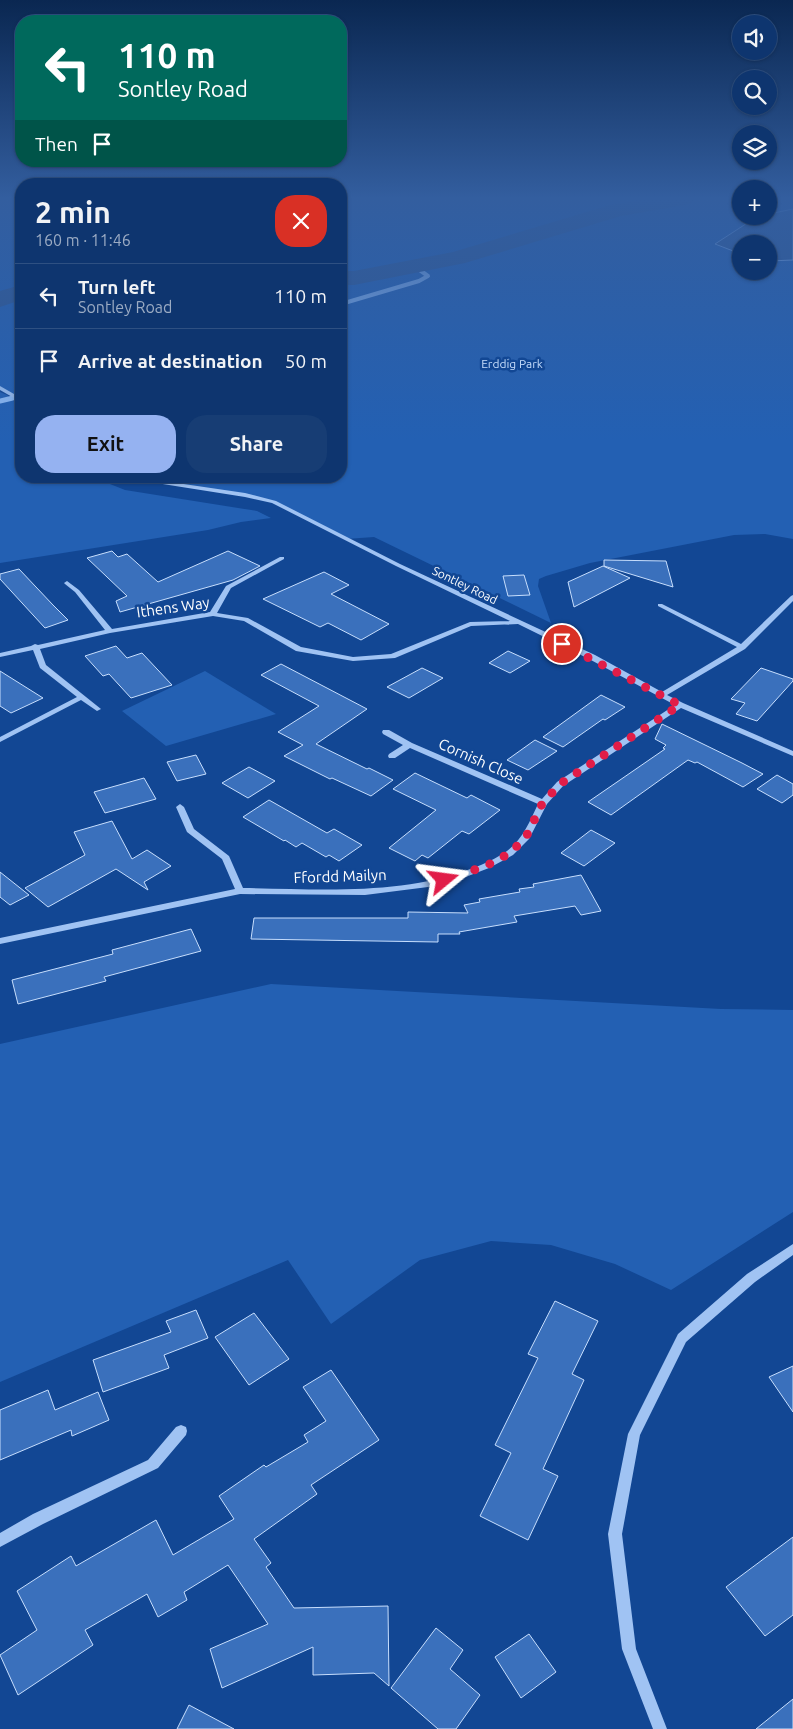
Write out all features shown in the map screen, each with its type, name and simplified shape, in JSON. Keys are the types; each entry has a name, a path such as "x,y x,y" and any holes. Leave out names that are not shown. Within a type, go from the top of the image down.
{"street":[{"path":"0,388 15,396"},
{"name":"Sontley Road","path":"163,483 244,495 274,502 372,552 592,658 680,705 793,754"},
{"path":"214,614 228,587 282,558"},
{"path":"67,583 78,591 110,631"},
{"path":"662,695 742,647 793,597"},
{"path":"660,605 742,647"},
{"name":"Ithens Way","path":"0,655 110,631 214,614 246,619 299,649 353,659 392,656 470,624 518,623"},
{"path":"35,646 43,666 97,709"},
{"path":"0,740 82,697"},
{"name":"Ffordd Mailyn","path":"0,941 240,891 364,892 428,884 460,876 486,866 510,853 526,837 542,804 560,784 680,705"},
{"name":"Cornish Close","path":"386,732 542,804"},
{"path":"392,756 409,744"},
{"path":"180,807 190,830 226,858 240,891"},
{"path":"660,1729 629,1649 616,1534 634,1434 682,1338 751,1278 793,1250"},
{"path":"0,1540 38,1519 153,1464 181,1431"}],"green space":[{"path":"0,280 15,280 15,397 0,388"},
{"name":"Erddig Park","path":"347,280 793,280 793,539 765,534 734,535 590,563 546,576 539,579 538,586 551,623 374,537 346,539 274,502 245,495 163,483 347,483"},
{"path":"0,392 7,395 15,402 15,483 108,483 125,490 257,511 271,518 241,522 208,530 0,563"},
{"path":"205,671 276,714 166,746 122,711"},
{"path":"271,984 721,1009 793,1010 793,1212 671,1290 615,1264 551,1245 491,1241 420,1260 331,1324 288,1260 0,1382 0,1044"}],"building":[{"path":"112,551 118,557 127,554 158,582 228,551 260,566 233,580 120,612 116,601 127,596 87,558"},
{"path":"604,560 666,561 673,587 604,566"},
{"path":"603,566 630,578 574,607 568,582"},
{"path":"19,569 68,620 45,628 0,579 0,574"},
{"path":"324,572 349,585 331,594 389,624 361,640 328,623 320,627 263,599"},
{"path":"524,575 530,595 508,596 503,576"},
{"path":"116,646 127,658 142,653 172,685 131,698 109,674 103,676 85,656"},
{"path":"508,651 530,661 510,673 489,663"},
{"path":"281,664 367,709 316,744 393,780 371,796 332,778 330,779 284,756 303,745 278,732 319,706 261,675"},
{"path":"422,668 443,678 409,698 387,687"},
{"path":"761,668 793,679 793,681 757,721 736,714 745,703 731,699"},
{"path":"0,671 43,698 11,713 0,706"},
{"path":"601,695 625,707 605,720 603,719 563,747 543,737"},
{"path":"662,724 763,774 743,787 697,762 688,760 611,815 588,802 665,749 663,748 666,745 655,739"},
{"path":"535,740 557,751 528,770 507,760"},
{"path":"196,755 206,774 177,781 167,762"},
{"path":"249,767 275,781 248,798 222,783"},
{"path":"415,773 467,798 471,795 500,810 469,834 462,831 428,858 422,855 415,861 389,848 436,810 393,789"},
{"path":"777,775 793,784 793,795 782,803 757,789"},
{"path":"144,778 156,799 105,813 94,792"},
{"path":"269,800 327,833 334,829 362,845 339,861 329,855 326,857 302,843 296,847 243,817"},
{"path":"112,821 132,859 147,850 171,866 144,882 148,890 116,869 48,907 25,888 85,855 74,832"},
{"path":"591,830 615,843 584,866 561,853"},
{"path":"0,872 29,895 10,905 0,897"},
{"path":"581,875 601,911 581,915 575,906 514,916 517,922 459,932 460,934 438,934 438,942 251,939 254,918 408,918 408,912 468,913 464,905 480,902 479,899 520,892 519,889 534,887 533,884"},
{"path":"191,929 201,951 104,977 106,981 18,1004 12,980 113,954 112,950"},
{"path":"555,1301 598,1321 572,1374 584,1380 543,1469 558,1476 528,1540 480,1516 511,1453 495,1445 538,1358 528,1354"},
{"path":"196,1310 208,1338 164,1355 169,1368 103,1392 93,1360 171,1332 166,1321"},
{"path":"254,1313 289,1359 249,1385 215,1337"},
{"path":"793,1366 793,1412 769,1377"},
{"path":"331,1370 379,1440 311,1485 317,1494 254,1539 271,1563 266,1567 294,1608 388,1606 389,1686 374,1673 313,1675 313,1647 222,1688 210,1649 268,1624 228,1565 184,1592 187,1600 158,1617 147,1594 85,1630 93,1645 18,1695 0,1655 37,1630 17,1591 71,1556 76,1566 156,1520 173,1555 234,1519 219,1496 264,1465 266,1467 308,1442 304,1435 326,1421 303,1387"},
{"path":"48,1390 55,1410 98,1392 109,1420 72,1436 71,1430 0,1460 0,1410"},
{"path":"793,1537 793,1615 765,1636 726,1587"},
{"path":"436,1628 463,1650 450,1669 480,1695 456,1729 438,1729 391,1688"},
{"path":"529,1634 556,1672 521,1698 495,1657"},
{"path":"793,1699 793,1729 756,1729"},
{"path":"189,1705 234,1729 177,1729"}],"waterway":[{"path":"347,302 421,280"},
{"path":"0,300 15,294"},
{"path":"0,401 15,397"}],"route":[{"path":"444,880 486,866 510,853 526,837 542,804 560,784 680,705 562,644"}]}
